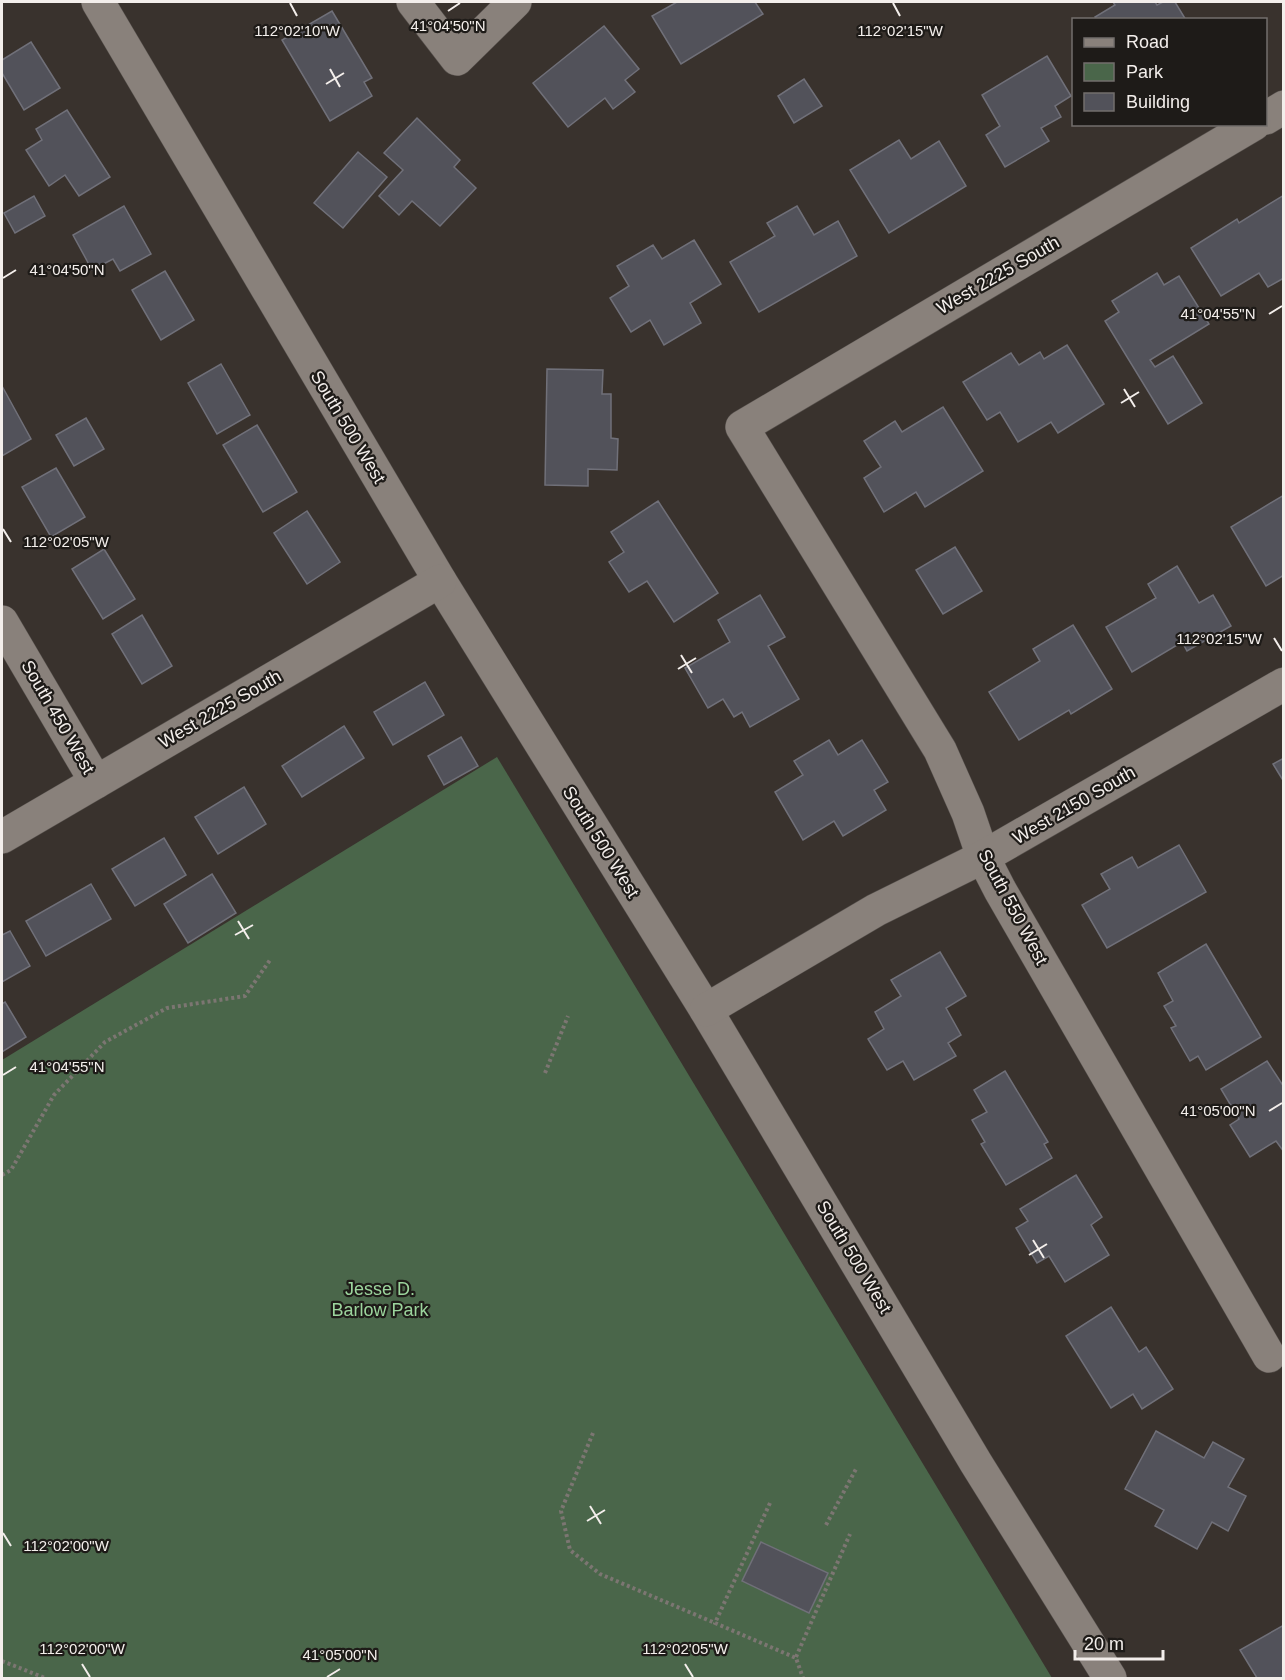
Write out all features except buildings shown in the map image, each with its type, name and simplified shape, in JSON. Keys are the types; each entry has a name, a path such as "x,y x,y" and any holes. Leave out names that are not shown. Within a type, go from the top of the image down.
{"street":[{"name":"South 500 West","path":"98,2 440,581 706,1010 976,1463 1110,1678"},
{"path":"413,2 457,59 515,2"},
{"path":"1267,117 1284,107"},
{"name":"West 2225 South","path":"742,427 1251,126"},
{"name":"South 550 West","path":"742,427 940,750 968,813 983,858 1269,1356"},
{"name":"West 2225 South","path":"2,837 440,581"},
{"name":"South 450 West","path":"2,622 96,782"},
{"name":"West 2150 South","path":"706,1010 876,910 983,858 1284,684"}],"path":[{"path":"2,1175 11,1170 54,1095 105,1042 168,1008 245,996 270,960"},
{"path":"545,1073 568,1016"},
{"path":"593,1433 561,1511 570,1550 600,1574 796,1658"},
{"path":"826,1525 856,1469"},
{"path":"715,1623 770,1503"},
{"path":"803,1678 796,1658 850,1534"},
{"path":"2,1661 45,1678"}],"green space":[{"name":"Jesse D. Barlow Park","path":"497,757 1052,1678 2,1678 2,1060"}]}
